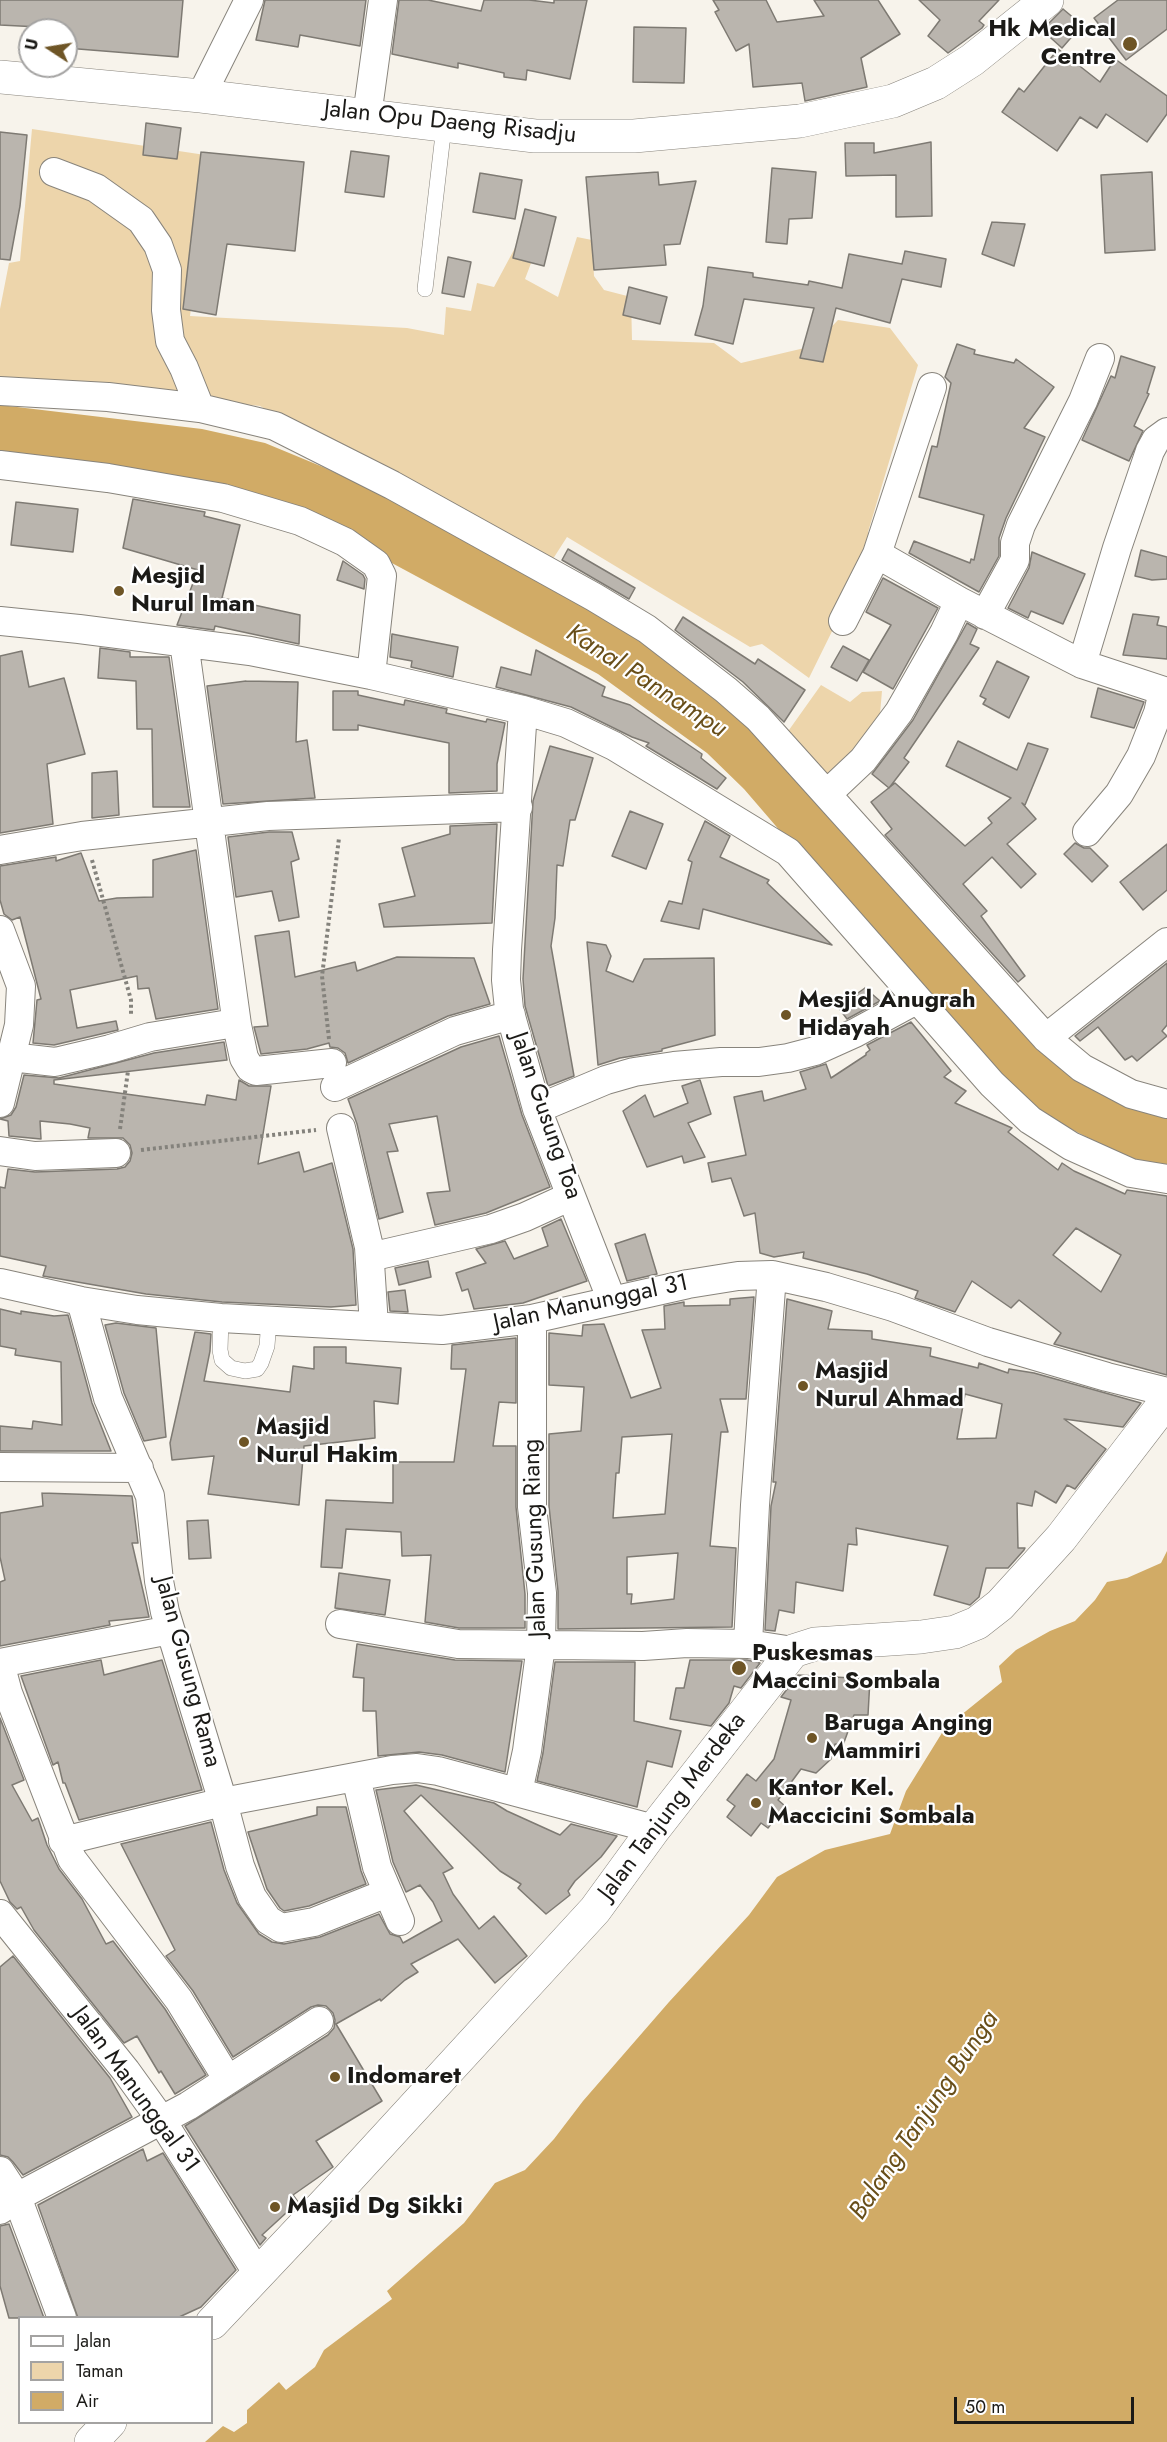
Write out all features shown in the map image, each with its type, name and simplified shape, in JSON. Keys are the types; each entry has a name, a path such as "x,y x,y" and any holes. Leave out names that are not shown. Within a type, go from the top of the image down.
{"street":[{"path":"201,96 249,0"},
{"path":"367,116 383,0"},
{"name":"Jalan Opu Daeng Risadju","path":"0,77 201,96 535,136 634,136 800,121 893,101 936,83 972,60 1046,0"},
{"path":"54,171 96,188 141,220 158,244 167,270 166,310 170,341 200,408"},
{"path":"986,615 1015,560 1015,543 1021,525 1083,401 1100,358"},
{"path":"843,621 877,554 932,387"},
{"path":"0,391 108,397 200,408 275,426 321,448 584,591 638,624 726,690 758,718 828,793 1046,1038 1082,1068 1131,1094 1167,1104"},
{"path":"1082,664 1117,548 1150,451 1156,440 1167,432"},
{"path":"0,465 108,478 223,498 300,521 345,542 376,564 382,576 371,675"},
{"path":"877,554 959,601 1082,664 1165,692 1141,756 1119,794 1087,832"},
{"path":"828,793 863,760 899,712 944,633 959,601"},
{"path":"0,621 79,628 250,651 371,675 523,710 566,723 615,746 788,852 916,1000 992,1084 1030,1120 1071,1146 1131,1173 1167,1179"},
{"path":"184,642 237,1025 244,1058 253,1070 334,1075 455,1031 511,1015"},
{"name":"Jalan Gusung Toa","path":"523,710 506,970 511,1015 537,1109 612,1301"},
{"path":"0,850 82,836 268,816 518,807"},
{"path":"0,930 21,986 19,1025 0,1103"},
{"path":"1046,1038 1167,942"},
{"path":"537,1109 606,1080 634,1072 721,1062 759,1062 815,1051 855,1033 916,1000"},
{"path":"11,1057 55,1062 192,1029 236,1023 237,1025"},
{"path":"341,1128 366,1229 374,1326"},
{"path":"0,1151 34,1156 116,1153"},
{"path":"370,1257 491,1229 525,1217 571,1196"},
{"path":"748,1644 755,1505 772,1275"},
{"name":"Jalan Manunggal 31","path":"0,1282 81,1301 137,1311 442,1330 532,1319 698,1282 738,1276 772,1275 826,1287 892,1307 988,1342 1167,1392"},
{"name":"Jalan Gusung Rama","path":"81,1301 105,1390 150,1496 159,1581 170,1630 248,1888 262,1912 274,1924 282,1928 295,1927 387,1893"},
{"name":"Jalan Gusung Riang","path":"518,1792 527,1751 541,1645 542,1593 532,1497 532,1319"},
{"path":"340,1624 458,1644 748,1644 793,1652 815,1644 921,1637 955,1632 977,1623 1000,1605 1061,1538 1167,1400"},
{"path":"0,1467 139,1468"},
{"path":"170,1630 0,1663 4,1695 72,1859 179,2000 228,2080"},
{"name":"Jalan Tanjung Merdeka","path":"213,2322 595,1910 654,1829 793,1652"},
{"path":"63,1841 223,1802 392,1770 417,1768 438,1771 654,1829"},
{"path":"357,1777 377,1867 400,1921"},
{"name":"Jalan Manunggal 31","path":"0,1914 9,1922 126,2071 162,2121 258,2274"},
{"path":"8,2204 162,2121 319,2021"},
{"path":"0,2171 8,2204 61,2316"}],"lane":[{"path":"425,289 444,126"},
{"path":"221,1318 222,1360 231,1368 245,1371 257,1369 261,1363 267,1346 269,1320"}],"path":[{"path":"82,836 92,860 131,1000 130,1043 116,1153"}],"green space":[{"path":"32,129 212,156 190,316 407,328 444,335 446,307 471,311 477,283 494,287 516,246 536,250 525,279 558,297 577,237 592,240 594,276 604,290 631,297 632,340 714,343 741,363 813,346 838,320 890,328 918,365 868,532 876,542 809,678 762,644 750,647 567,537 551,562 345,455 260,406 92,387 0,383 0,309 9,263 20,261"},
{"path":"821,685 850,702 862,692 882,691 880,714 864,744 823,780 784,737"}],"water":[{"name":"Kanal Pannampu","path":"0,405 202,429 265,443 382,495 506,560 709,682 1022,1029 1167,1114 1167,1169 1151,1167 1116,1152 1030,1108 818,875 744,789 707,753 598,674 351,541 0,460"},
{"name":"Balang Tanjung Bunga","path":"1167,1551 1167,2442 205,2442 223,2426 234,2432 247,2423 247,2410 279,2382 286,2390 315,2367 324,2350 392,2299 387,2291 464,2223 495,2183 525,2170 554,2139 583,2101 669,2002 749,1915 777,1877 825,1850 890,1834 906,1791 945,1728 1002,1682 999,1666 1016,1650 1050,1631 1075,1621 1095,1600 1107,1582 1127,1578 1161,1563"}],"building":[{"path":"0,0 183,0 178,57 78,49 78,18 18,18 18,26 0,25"},
{"path":"265,0 366,0 360,46 300,35 298,47 256,40"},
{"path":"399,0 428,0 481,11 484,0 529,0 554,3 554,0 587,0 570,79 527,70 526,80 504,77 504,73 458,63 458,68 392,54"},
{"path":"713,0 766,0 777,22 824,16 814,0 878,0 900,34 861,58 867,87 805,101 802,83 753,87 749,44 736,51 715,12 719,10"},
{"path":"919,0 999,0 979,21 984,25 982,28 948,53 928,36 940,20"},
{"name":"Hk Medical Centre","path":"1118,0 1167,0 1167,29 1126,60 1094,18"},
{"path":"1063,9 1082,25 1062,48 1042,30"},
{"path":"634,27 686,28 684,83 633,82"},
{"path":"1058,49 1100,82 1115,59 1167,96 1167,114 1147,142 1106,114 1097,128 1080,117 1057,151 1002,112 1019,88 1024,92"},
{"path":"146,123 181,128 177,159 143,155"},
{"path":"0,132 27,135 20,206 10,260 0,259"},
{"path":"931,142 932,216 896,217 896,175 846,176 845,143 874,143 874,153"},
{"path":"351,151 389,156 384,197 345,192"},
{"path":"201,152 304,162 295,251 227,244 216,315 183,309"},
{"path":"772,168 816,172 812,218 789,219 787,244 766,242"},
{"path":"658,172 659,185 696,181 680,244 664,245 666,265 594,270 586,177"},
{"path":"1152,172 1155,250 1105,253 1101,175"},
{"path":"480,173 522,180 515,219 473,212"},
{"path":"525,209 556,217 544,266 513,258"},
{"path":"992,222 1025,224 1014,266 982,254"},
{"path":"905,251 946,259 941,287 902,279 890,323 836,308 823,362 800,358 814,308 744,299 733,344 695,335 703,306 708,267 753,273 753,277 808,285 809,281 842,288 849,254 902,264"},
{"path":"448,257 471,262 464,297 442,293"},
{"path":"629,287 667,297 660,324 623,315"},
{"path":"957,344 975,350 974,354 1014,363 1016,359 1054,387 1024,428 1045,437 1006,518 999,538 999,556 979,592 909,553 914,541 970,563 971,559 974,560 984,515 919,497 932,446 937,447 951,383 945,377"},
{"path":"1121,356 1155,367 1147,393 1149,394 1134,426 1143,431 1129,461 1082,440 1111,376 1115,378"},
{"path":"133,499 205,512 204,516 240,525 222,598 300,615 299,644 215,626 214,630 177,625 198,570 123,548"},
{"path":"16,502 78,509 73,552 11,545"},
{"path":"568,549 635,588 629,599 562,560"},
{"path":"1141,550 1167,557 1167,579 1152,580 1135,576"},
{"path":"1032,552 1085,574 1063,624 1031,611 1028,618 1008,608 1029,568"},
{"path":"343,561 363,575 364,589 337,580"},
{"path":"883,578 938,608 893,689 863,672 891,625 866,612"},
{"path":"1133,614 1159,617 1157,625 1167,627 1167,659 1123,655"},
{"path":"683,617 755,664 758,659 805,690 784,722 743,682 675,630"},
{"path":"967,623 977,629 970,644 979,648 904,758 909,762 889,788 872,774 913,720"},
{"path":"392,634 458,647 453,677 411,667 412,661 390,657"},
{"path":"843,646 869,660 857,681 831,667"},
{"path":"100,648 130,652 130,657 169,657 190,807 153,807 152,729 137,729 136,681 98,678"},
{"path":"536,650 605,687 602,696 630,705 702,754 701,758 726,778 717,789 646,746 649,743 571,707 496,687 501,667 531,675"},
{"path":"22,651 29,687 64,678 85,754 47,764 53,824 0,833 0,656"},
{"path":"997,661 1029,677 1009,718 983,704 986,699 980,696"},
{"path":"246,681 298,682 296,742 307,740 315,798 223,804 207,686"},
{"path":"1098,688 1144,702 1134,728 1091,717"},
{"path":"333,691 358,691 358,695 404,705 405,700 447,709 446,713 486,722 487,719 505,723 497,764 497,791 449,793 449,743 358,725 358,730 333,730"},
{"path":"958,741 1017,770 1028,743 1048,749 1025,805 1022,803 1036,819 1007,844 1036,874 1021,888 992,857 963,884 987,911 981,916 1025,976 1018,982 885,835 892,829 871,802 895,783 965,846 992,823 988,818 1011,798 946,766"},
{"path":"550,746 593,758 575,820 570,820 563,866 557,865 555,918 551,946 574,1076 548,1086 525,1006 523,979 533,801"},
{"path":"117,771 119,815 92,818 92,773"},
{"path":"630,811 663,824 646,869 612,856"},
{"path":"705,821 730,836 720,857 769,880 767,883 832,945 703,909 699,929 661,921 669,901 682,904 692,862 688,860"},
{"path":"497,824 492,923 384,927 379,904 415,896 402,848 450,834 450,826"},
{"path":"292,832 299,859 291,862 299,917 279,921 272,891 236,897 228,837"},
{"path":"1075,843 1084,848 1090,848 1108,866 1092,882 1064,854"},
{"path":"1167,844 1167,890 1143,910 1120,882"},
{"path":"196,850 218,1009 156,1019 149,988 138,989 137,976 70,990 77,1028 116,1021 118,1030 54,1045 33,1043 37,1000 41,999 20,917 12,920 4,914 0,900 0,866 56,857 56,861 81,853 99,901 153,897 153,860"},
{"path":"289,931 295,977 355,962 357,971 397,957 474,958 490,1004 448,1016 348,1063 345,1053 338,1048 330,1047 329,1043 307,1049 261,1054 254,1027 268,1026 255,936"},
{"path":"587,942 606,945 611,956 606,971 633,982 644,959 714,958 715,1035 662,1049 662,1051 620,1058 598,1065"},
{"path":"1167,963 1167,1025 1162,1031 1167,1036 1137,1061 1132,1056 1125,1060 1098,1027 1080,1041 1075,1036"},
{"path":"865,988 880,1001 847,1019 838,1007"},
{"path":"911,1022 951,1071 944,1077 966,1091 955,1103 1012,1128 1008,1132 1058,1170 1062,1163 1074,1171 1125,1194 1127,1190 1167,1196 1167,1375 1054,1344 1061,1333 1019,1300 1011,1308 972,1281 955,1312 915,1298 918,1291 867,1274 803,1258 804,1252 774,1257 760,1253 755,1213 744,1216 731,1178 712,1182 708,1163 746,1155 734,1097 762,1091 764,1101 806,1089 800,1072 826,1064 831,1078 866,1055 870,1050 867,1045","holes":["1076,1228 1121,1255 1101,1292 1053,1255"]},
{"path":"499,1036 522,1115 550,1187 486,1213 435,1225 427,1193 450,1191 437,1116 389,1124 398,1151 387,1152 403,1212 379,1219 357,1124 348,1099 461,1047"},
{"path":"224,1042 227,1060 54,1080 54,1084 205,1105 207,1095 236,1100 239,1080 249,1086 271,1086 258,1164 299,1152 304,1172 332,1163 353,1249 356,1305 331,1307 222,1302 146,1294 43,1276 46,1266 0,1256 0,1187 5,1188 8,1169 35,1172 117,1169 125,1167 132,1153 130,1145 123,1138 88,1138 90,1128 70,1124 40,1121 41,1139 9,1136 8,1121 0,1119 11,1115 16,1107 24,1075 59,1078 154,1053"},
{"path":"700,1080 711,1114 688,1123 705,1157 684,1163 682,1156 647,1167 623,1111 645,1095 654,1117 688,1103 682,1086"},
{"path":"561,1219 587,1281 523,1303 474,1309 468,1289 462,1291 456,1273 486,1263 476,1249 505,1241 514,1259 548,1246 542,1228"},
{"path":"645,1234 657,1274 627,1281 615,1244"},
{"path":"428,1261 431,1277 399,1285 395,1268"},
{"path":"405,1290 408,1312 390,1311 388,1292"},
{"path":"754,1297 746,1399 720,1399 728,1432 721,1432 710,1546 736,1548 732,1627 558,1629 558,1591 549,1506 549,1434 581,1431 584,1387 549,1385 549,1333 582,1336 583,1325 604,1324 631,1398 661,1388 642,1330 665,1329 664,1306 684,1302 684,1306 730,1305 730,1299","holes":["672,1434 665,1514 613,1518 616,1473 619,1473 622,1437","678,1553 674,1599 631,1604 632,1594 627,1594 627,1557"]},
{"path":"787,1299 832,1311 828,1329 872,1331 872,1339 931,1348 930,1356 978,1368 979,1363 1008,1373 1009,1369 1034,1373 1141,1403 1123,1427 1064,1419 1106,1449 1075,1489 1067,1485 1056,1503 1035,1491 1032,1506 1017,1503 1018,1548 1025,1548 1008,1568 986,1568 979,1597 970,1605 934,1595 948,1546 856,1528 857,1545 848,1544 843,1591 796,1582 794,1613 779,1610 775,1631 765,1630 771,1506 776,1482 773,1482","holes":["965,1394 1002,1404 996,1438 957,1439"]},
{"path":"0,1309 21,1314 21,1311 54,1316 68,1315 92,1403 111,1451 0,1451 0,1426 32,1429 33,1421 62,1425 61,1362 15,1355 16,1349 0,1346"},
{"path":"116,1323 156,1328 166,1437 144,1441 124,1393 105,1325"},
{"path":"195,1332 211,1334 204,1381 290,1392 293,1366 314,1369 314,1347 346,1347 346,1363 401,1368 398,1404 374,1401 375,1438 304,1446 299,1505 208,1494 214,1456 172,1460 170,1443"},
{"path":"516,1338 516,1403 499,1402 493,1446 516,1446 516,1507 525,1594 525,1628 459,1628 425,1622 431,1555 402,1556 401,1532 346,1529 342,1568 321,1567 326,1500 393,1503 393,1462 454,1462 466,1369 451,1369 452,1345"},
{"path":"42,1493 132,1496 138,1543 132,1543 149,1617 109,1621 110,1625 0,1646 0,1582 5,1580 0,1557 0,1513 43,1506"},
{"path":"208,1520 211,1558 189,1559 187,1521"},
{"path":"339,1573 390,1580 385,1615 335,1608"},
{"path":"357,1644 455,1660 522,1661 505,1772 442,1755 419,1752 378,1756 376,1711 363,1711 364,1678 353,1677"},
{"path":"101,1660 104,1675 162,1660 202,1790 79,1820 65,1783 63,1783 58,1762 53,1765 21,1676"},
{"path":"690,1660 747,1660 760,1663 741,1688 734,1686 729,1703 711,1726 670,1719 676,1688 684,1688"},
{"path":"555,1662 635,1662 634,1721 681,1731 672,1767 647,1761 637,1807 537,1781"},
{"path":"798,1675 870,1679 868,1715 854,1715 843,1745 835,1744 831,1759 816,1773 801,1769 778,1800 785,1806 768,1828 761,1823 751,1836 727,1817 735,1806 727,1800 747,1774 756,1781 774,1759 791,1700 781,1697"},
{"path":"0,1718 24,1780 12,1785 32,1821 38,1818 47,1845 59,1869 82,1899 106,1944 113,1941 165,2009 206,2075 175,2094 161,2071 159,2073 137,2036 124,2043 34,1930 21,1907 17,1909 10,1902 0,1881"},
{"path":"416,1785 494,1803 560,1835 571,1824 617,1836 601,1857 575,1881 568,1891 570,1895 546,1914 518,1888 521,1884 500,1871 421,1795 404,1811 453,1868 443,1873 453,1894 479,1929 494,1916 527,1956 495,1983 458,1939 411,1964 418,1972 381,2001 380,1999 336,2024 382,2101 316,2141 333,2167 293,2195 298,2202 262,2235 266,2238 260,2245 185,2126 328,2035 334,2028 333,2013 326,2006 311,2007 233,2057 193,1991 166,1956 175,1950 121,1844 211,1822 224,1870 237,1903 259,1934 272,1942 284,1944 320,1937 379,1914 390,1934 400,1937 403,1943 442,1921 433,1902 420,1885 406,1892 393,1862 376,1790"},
{"path":"317,1807 346,1807 366,1884 309,1906 284,1911 267,1889 248,1832 317,1815"},
{"path":"13,1956 110,2078 132,2117 23,2175 8,2157 0,2155 0,1967"},
{"path":"143,2149 147,2161 163,2153 236,2270 201,2307 181,2316 77,2316 38,2205"},
{"path":"9,2224 43,2316 9,2318 0,2286 0,2226"}],"place":[{"name":"Hk Medical Centre","path":"1130,44"},
{"name":"Mesjid Nurul Iman","path":"119,591"},
{"name":"Mesjid Anugrah Hidayah","path":"786,1015"},
{"name":"Masjid Nurul Ahmad","path":"803,1386"},
{"name":"Masjid Nurul Hakim","path":"244,1442"},
{"name":"Puskesmas Maccini Sombala","path":"739,1668"},
{"name":"Baruga Anging Mammiri","path":"812,1738"},
{"name":"Kantor Kel. Maccicini Sombala","path":"756,1803"},
{"name":"Indomaret","path":"335,2077"},
{"name":"Masjid Dg Sikki","path":"275,2207"}]}
